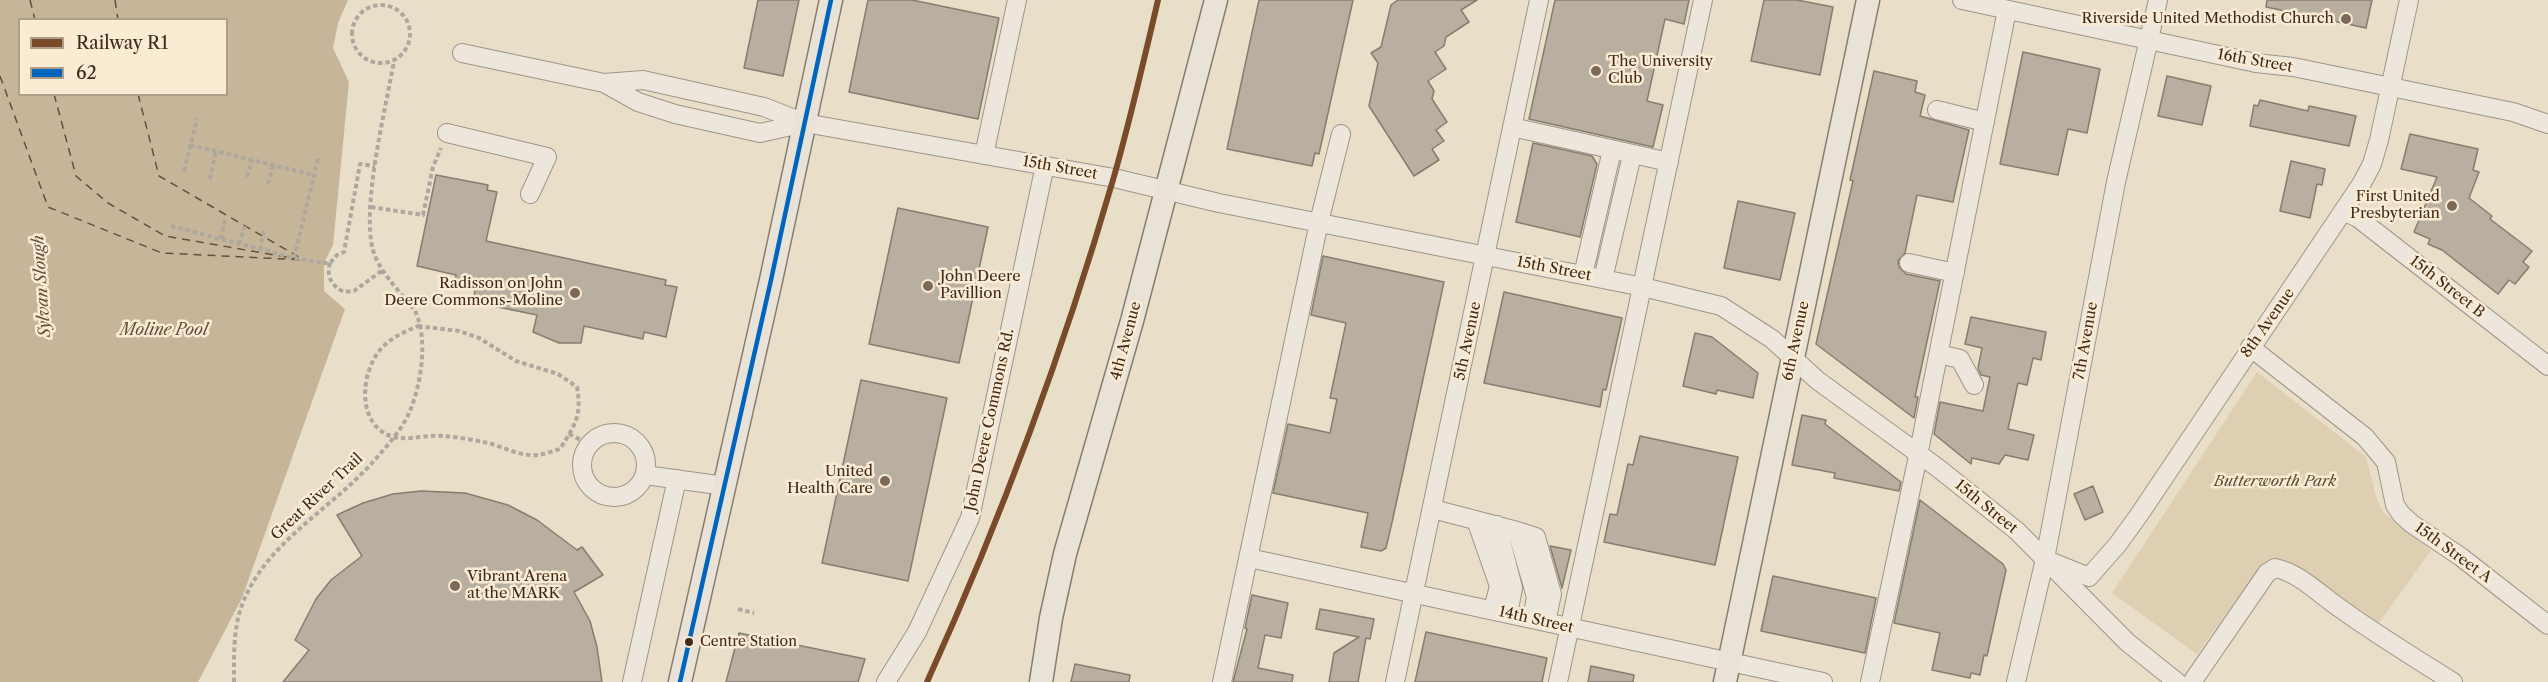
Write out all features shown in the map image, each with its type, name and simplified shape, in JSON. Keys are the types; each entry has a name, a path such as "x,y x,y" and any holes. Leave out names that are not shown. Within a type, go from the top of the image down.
{"main road":[{"path":"680,682 831,0"},
{"name":"4th Avenue","path":"1041,682 1051,618 1065,554 1105,418 1216,0"},
{"name":"6th Avenue","path":"1727,672 1868,0"}],"street":[{"path":"984,155 1017,0"},
{"name":"5th Avenue","path":"1395,682 1539,0"},
{"path":"1558,682 1703,0"},
{"name":"16th Street","path":"1962,0 2015,7 2149,40 2256,63 2293,67 2513,112 2548,124"},
{"name":"7th Avenue","path":"2016,682 2045,559 2116,182 2158,0"},
{"name":"8th Avenue","path":"2045,559 2089,577 2098,569 2139,514 2250,348 2345,212 2372,164 2409,0"},
{"path":"1870,682 1985,122 2015,7"},
{"path":"462,53 604,83"},
{"name":"15th Street","path":"604,83 643,80 764,107 805,123 1045,165 1166,189 1219,203 1643,286 1721,306 1772,339 1817,380 1918,456 1938,468 2017,531 2127,642 2177,682"},
{"name":"15th Street","path":"604,83 638,102 675,114 760,133 805,123"},
{"path":"1937,110 1985,122"},
{"path":"1512,128 1669,162"},
{"path":"447,133 547,156 530,194"},
{"path":"1222,682 1319,222 1341,134"},
{"path":"1599,278 1627,154"},
{"path":"1599,278 1627,154"},
{"name":"John Deere Commons Rd.","path":"886,682 917,632 970,518 1045,165"},
{"name":"15th Street B","path":"2345,212 2358,218 2548,366"},
{"path":"1909,263 1955,273"},
{"name":"15th Street A","path":"2250,348 2365,437 2379,451 2386,462 2395,505 2401,514 2461,557 2548,625"},
{"path":"1939,354 1960,359 1974,385"},
{"path":"609,433 620,433 634,439 641,447 646,458 645,475 632,492 622,497 605,496 595,491 587,483 583,473 582,459 590,444 598,437 609,433"},
{"path":"645,475 725,486"},
{"path":"632,682 677,479"},
{"path":"1433,509 1517,531 1536,597 1539,621"},
{"path":"1476,520 1499,586 1500,612"},
{"path":"1497,525 1513,588 1500,612"},
{"name":"14th Street","path":"1248,558 1570,627 1727,672 1823,682"},
{"path":"2192,682 2261,580 2275,568 2285,570 2301,579 2341,610 2453,682"},
{"name":"John Deere Commons Rd.","path":"900,682 912,656 917,632"}],"path":[{"path":"394,0 392,7 373,6 364,10 352,26 351,35 358,54 366,60 385,64 394,61"},
{"name":"Great River Trail","path":"234,682 234,647 242,606 260,573 285,542 359,478 393,437 410,412 418,381 422,342 416,313 383,270 373,249 371,207 376,166 394,61 407,47 410,28 406,20 392,7"},
{"path":"184,171 196,119"},
{"path":"371,207 423,215 433,167 447,133"},
{"path":"190,145 314,175"},
{"path":"210,179 216,151"},
{"path":"294,258 318,159"},
{"path":"247,177 252,160"},
{"path":"376,166 360,164 344,252 337,255 330,263 327,272 328,277 344,292 354,291 383,270"},
{"path":"268,184 273,165"},
{"path":"221,239 225,220"},
{"path":"171,226 294,258 330,263"},
{"path":"239,244 245,226"},
{"path":"260,250 264,229"},
{"path":"418,326 459,331 479,338 516,360 558,374 577,387 580,406 569,434 560,449 536,455 440,436 416,439 393,437 382,432 364,401 366,379 371,363 380,349 396,335 418,326"},
{"path":"569,434 590,444"},
{"path":"738,609 754,613"}],"green space":[{"name":"Butterworth Park","path":"2257,372 2366,457 2377,500 2384,513 2431,550 2378,624 2293,565 2273,559 2261,566 2197,654 2112,593"}],"water":[{"name":"Moline Pool","path":"0,0 348,0 338,23 333,48 349,82 333,245 324,263 324,291 345,309 242,598 198,682 0,682"}],"building":[{"path":"758,0 799,0 783,76 744,68"},
{"path":"868,0 912,0 999,18 978,119 849,92"},
{"path":"1259,0 1353,0 1319,154 1315,153 1312,166 1227,149"},
{"path":"1398,0 1477,0 1461,10 1469,22 1446,37 1444,46 1435,52 1446,69 1428,81 1434,91 1432,99 1447,122 1436,130 1444,141 1432,149 1439,160 1414,176 1369,106 1378,63 1371,53 1381,47 1391,5"},
{"name":"The University Club","path":"1555,0 1689,0 1684,24 1665,19 1647,101 1663,105 1653,147 1529,119"},
{"path":"1764,0 1797,0 1833,7 1820,75 1751,61"},
{"name":"Riverside United Methodist Church","path":"2267,0 2372,0 2366,28 2266,7"},
{"path":"2023,52 2100,69 2087,133 2068,129 2058,175 2000,164"},
{"path":"1874,71 1917,81 1915,92 1925,95 1920,116 1969,130 1953,202 1917,195 1905,253 1898,261 1899,267 1906,274 1940,281 1915,397 1918,397 1914,418 1816,344 1853,181 1850,180"},
{"path":"2167,76 2211,86 2202,125 2158,116"},
{"path":"2260,100 2308,111 2309,106 2356,116 2349,146 2250,126 2254,105 2258,106"},
{"name":"First United Presbyterian","path":"2410,134 2478,149 2473,170 2479,172 2469,198 2492,216 2490,219 2532,251 2523,262 2529,267 2515,284 2509,280 2498,294 2442,250 2428,244 2430,239 2414,232 2437,177 2401,169"},
{"path":"1533,143 1592,156 1597,164 1580,237 1516,222"},
{"path":"2291,161 2325,169 2322,185 2317,184 2310,218 2280,211"},
{"name":"Radisson on John Deere Commons-Moline","path":"436,175 488,185 487,190 497,192 486,241 666,280 665,285 677,287 666,337 644,332 643,339 584,326 581,343 559,343 533,332 537,315 483,304 485,298 474,296 475,290 454,285 456,275 417,266"},
{"path":"1738,201 1795,213 1780,280 1724,268"},
{"name":"John Deere Pavillion","path":"898,208 988,227 959,363 869,344"},
{"path":"1323,256 1444,282 1386,548 1381,551 1361,547 1368,513 1273,493 1288,424 1330,433 1337,399 1330,398 1346,323 1311,315"},
{"path":"1504,292 1622,318 1600,407 1484,383"},
{"path":"1971,317 2046,332 2041,360 2033,358 2027,385 2018,383 2008,429 2034,435 2028,460 2005,455 1999,464 1972,458 1971,464 1934,434 1940,402 1983,411 1990,377 1981,375 1978,368 1982,348 1965,344"},
{"path":"1695,333 1712,337 1758,373 1753,398 1717,390 1716,394 1683,386"},
{"name":"United Health Care","path":"861,380 947,398 908,581 822,563"},
{"path":"1802,415 1826,420 1825,424 1901,482 1899,491 1834,478 1835,473 1792,465"},
{"path":"1640,436 1738,457 1715,565 1604,542 1610,514 1617,515 1628,464 1633,465"},
{"path":"2093,486 2103,512 2085,520 2074,494"},
{"name":"Vibrant Arena at the MARK","path":"421,491 465,493 508,505 537,520 577,550 582,547 603,575 574,592 590,621 597,647 602,682 283,682 309,650 295,640 316,599 331,580 362,556 337,515 363,503 393,494"},
{"path":"1920,500 2003,564 2006,570 1987,656 1984,655 1980,675 1971,673 1970,678 1932,670 1940,633 1894,623"},
{"path":"1550,546 1571,550 1562,588"},
{"path":"1773,576 1876,598 1865,653 1761,631"},
{"path":"1252,595 1288,603 1281,638 1265,635 1258,668 1293,675 1292,682 1233,682 1247,629 1245,628"},
{"path":"1320,609 1374,619 1370,639 1366,638 1358,682 1329,682 1334,653 1359,637 1316,629"},
{"path":"1426,632 1547,658 1542,682 1415,682"},
{"path":"739,633 865,659 858,682 726,682"},
{"path":"1075,664 1130,675 1129,682 1071,682"},
{"path":"1591,666 1634,675 1633,682 1588,682"}],"ferry route":[{"path":"30,0 34,18"},
{"path":"115,0 118,18"},
{"path":"0,76 48,207 162,253 305,260"},
{"path":"55,96 76,176 108,203 165,236 298,259"},
{"path":"139,96 159,176 304,260"}],"rail line":[{"name":"R1","path":"927,682 1005,497 1052,371 1094,244 1119,158 1158,0"}],"transit line":[{"name":"62","path":"680,682 771,280 831,0"}],"place":[{"name":"Riverside United Methodist Church","path":"2346,19"},
{"name":"The University Club","path":"1596,71"},
{"name":"First United Presbyterian","path":"2452,206"},
{"name":"John Deere Pavillion","path":"928,286"},
{"name":"Radisson on John Deere Commons-Moline","path":"575,293"},
{"name":"United Health Care","path":"885,481"},
{"name":"Vibrant Arena at the MARK","path":"455,586"},
{"name":"Centre Station","path":"689,642"}],"water label":[{"name":"Sylvan Slough","path":"42,286"}]}
